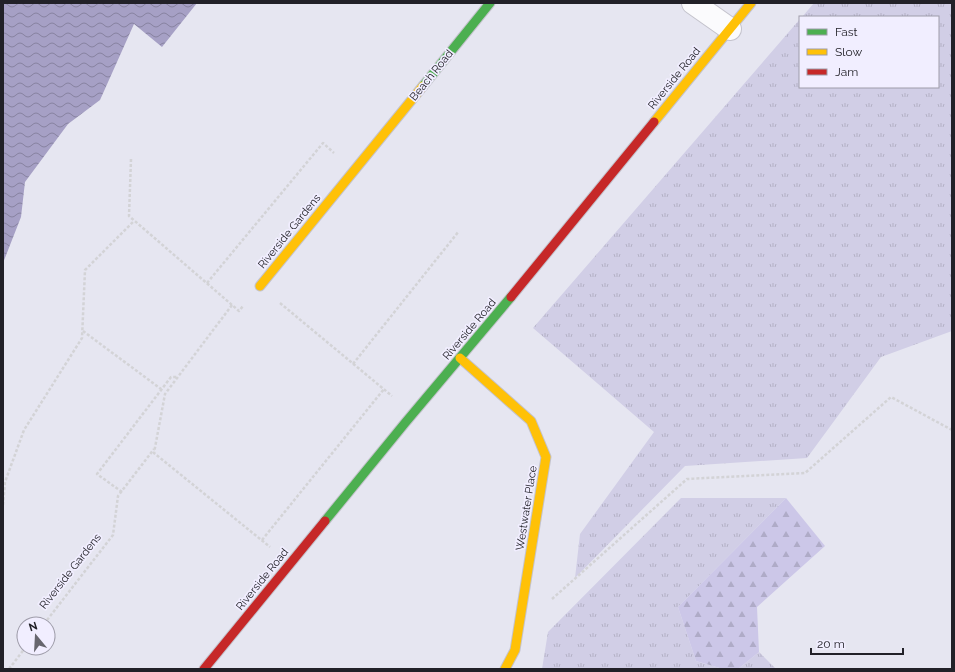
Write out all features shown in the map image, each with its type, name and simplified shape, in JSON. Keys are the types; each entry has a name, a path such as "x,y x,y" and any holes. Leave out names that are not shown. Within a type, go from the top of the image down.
{"main road":[{"name":"Beach Road","path":"372,148 490,3"},
{"name":"Riverside Road","path":"204,669 413,414 519,288 751,3"},
{"name":"Riverside Gardens","path":"260,286 372,148"},
{"name":"Westwater Place","path":"460,358 531,421 546,457 515,650 505,669"}],"street":[{"path":"693,3 730,29"}],"path":[{"path":"207,283 323,143 353,172"},
{"path":"131,158 129,216 134,221 239,311 260,286"},
{"path":"3,506 5,482 24,430 82,338 85,270 134,221"},
{"path":"353,364 459,232"},
{"name":"Riverside Gardens","path":"260,286 413,414"},
{"name":"Riverside Gardens","path":"50,616 113,535 118,496 154,449 165,394 232,305"},
{"path":"82,330 161,389"},
{"path":"122,492 97,474 161,389 171,377 177,377"},
{"path":"262,540 384,389"},
{"path":"519,629 687,479 805,473 891,397 952,430"},
{"path":"154,449 154,453 273,549"},
{"path":"9,669 19,656"}],"green space":[{"path":"814,3 952,3 952,331 881,357 807,458 685,466 575,578 580,534 654,432 533,328 799,20 799,88 939,88 939,16 803,16"},
{"path":"681,498 786,498 678,607 696,661 723,669 542,669 548,632"},
{"path":"786,498 825,546 757,607 759,652 738,669 723,669 696,661 678,607"},
{"path":"759,652 776,669 738,669"}],"water":[{"path":"3,3 197,3 162,47 134,24 100,100 68,124 25,182 21,217 3,263"}],"traffic: fast":[{"path":"423,86 490,3"},
{"path":"325,521 511,297"}],"traffic: slow":[{"path":"654,122 751,3"},
{"path":"260,286 423,86"},
{"path":"460,358 531,421 546,457 515,650 505,669"}],"traffic: jam":[{"path":"511,297 654,122"},
{"path":"204,669 325,521"}]}
